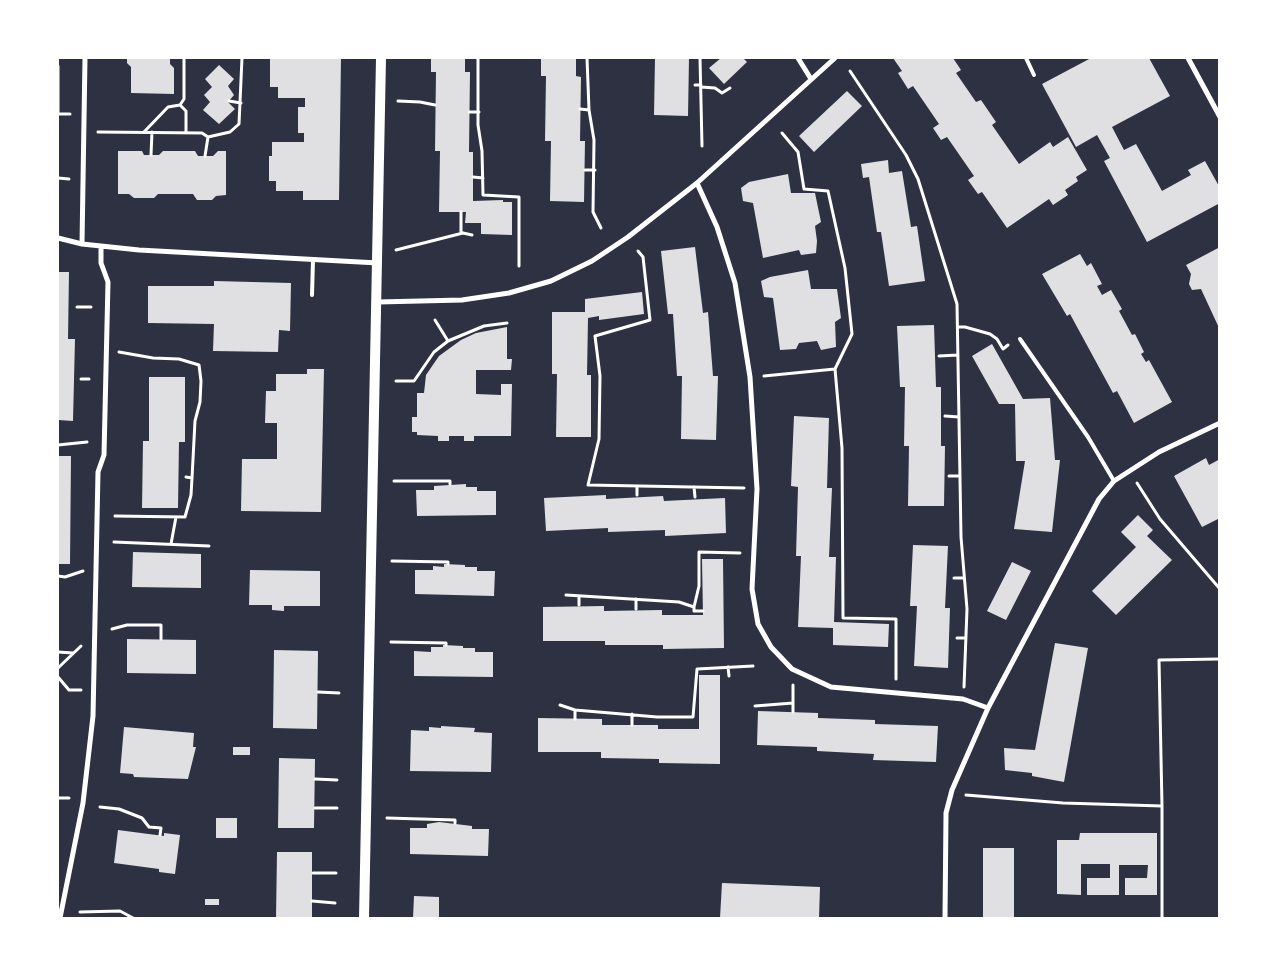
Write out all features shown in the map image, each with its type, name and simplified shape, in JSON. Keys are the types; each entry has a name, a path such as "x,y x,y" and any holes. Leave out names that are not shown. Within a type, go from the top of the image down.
{"main road":[{"path":"364,918 379,263 381,58"}],"street":[{"path":"82,244 85,58"},
{"path":"798,58 811,78"},
{"path":"378,302 412,303 489,297 551,281 592,262 628,237 697,183 835,58"},
{"path":"1188,58 1220,117"},
{"path":"697,183 717,227 735,283 750,377 756,489 752,589 758,624 771,647 794,670 831,687 964,699 988,708"},
{"path":"58,238 101,247 379,263"},
{"path":"60,918 83,803 93,691 98,472 104,455 108,282 101,263 101,247"},
{"path":"946,918 946,813 952,790 988,708 1099,499 1114,482 1159,452 1220,423"}],"lane":[{"path":"1026,58 1034,75"},
{"path":"312,295 313,260"},
{"path":"1020,339 1088,437 1114,482"}],"path":[{"path":"144,132 168,107 180,105 184,99 184,58"},
{"path":"85,132 186,132 202,133 208,136 222,135 239,124 242,58"},
{"path":"478,58 483,195 519,197 519,266"},
{"path":"587,58 589,110 595,170 593,212 601,228"},
{"path":"700,58 702,146"},
{"path":"58,66 58,114"},
{"path":"850,71 906,155 918,179 957,304 960,476 966,638 964,699"},
{"path":"695,85 715,88 722,93 730,88"},
{"path":"229,101 241,104"},
{"path":"398,101 435,105"},
{"path":"180,105 186,111 186,132"},
{"path":"580,109 589,110"},
{"path":"469,112 479,112"},
{"path":"151,155 152,132"},
{"path":"782,133 798,152 804,189 828,191 845,268 852,334 835,369 842,448 842,618 896,619 896,692"},
{"path":"205,156 208,136"},
{"path":"585,170 595,170"},
{"path":"473,177 483,178"},
{"path":"461,212 461,233"},
{"path":"396,250 461,233 472,235"},
{"path":"638,251 643,257 650,320 595,336 600,376 599,439 588,485 756,489"},
{"path":"77,307 91,307"},
{"path":"435,320 448,340"},
{"path":"396,381 414,381 434,352 448,340 484,326 507,323"},
{"path":"958,327 965,326 997,339"},
{"path":"115,516 185,517 191,495 195,411 201,388 199,365 179,359 153,358 118,352"},
{"path":"939,356 958,355"},
{"path":"750,377 835,369"},
{"path":"81,379 89,379"},
{"path":"945,416 959,417"},
{"path":"58,444 87,442"},
{"path":"1130,472 1160,519 1220,588"},
{"path":"949,476 960,476"},
{"path":"186,477 192,478"},
{"path":"394,481 450,482 450,484"},
{"path":"637,486 637,495"},
{"path":"694,487 695,497"},
{"path":"171,544 176,517"},
{"path":"114,542 209,546"},
{"path":"703,611 694,611 698,586 698,552 754,553"},
{"path":"392,561 448,562 448,564"},
{"path":"58,576 65,577 84,570"},
{"path":"954,578 964,578"},
{"path":"566,595 679,602 694,607"},
{"path":"579,596 579,605"},
{"path":"636,599 636,609"},
{"path":"112,629 127,626 161,625 161,639"},
{"path":"957,638 966,638"},
{"path":"390,642 446,643 446,645"},
{"path":"58,668 82,646"},
{"path":"58,652 73,653"},
{"path":"1162,918 1159,660 1220,659"},
{"path":"560,705 575,710 693,717 697,669 753,666"},
{"path":"728,667 729,676"},
{"path":"793,712 794,670"},
{"path":"58,677 69,690 93,691"},
{"path":"318,692 339,693"},
{"path":"756,706 793,703"},
{"path":"575,710 575,718"},
{"path":"632,714 632,725"},
{"path":"315,779 337,780"},
{"path":"952,790 967,796 1063,803 1162,806"},
{"path":"100,807 119,809 142,818 149,827 161,828 160,835"},
{"path":"315,808 337,808"},
{"path":"387,818 455,820 455,823"},
{"path":"313,873 336,874"},
{"path":"312,902 335,903"},
{"path":"80,912 120,911 133,918"}],"building":[{"path":"127,58 170,58 170,64 174,68 174,94 131,93 131,67 127,63"},
{"path":"270,58 341,58 339,200 303,200 303,191 276,191 276,181 269,181 269,156 272,156 272,142 304,142 304,133 298,133 298,107 305,107 305,98 278,98 278,87 270,87"},
{"path":"431,58 465,58 465,72 470,72 469,152 473,152 473,201 503,200 503,202 512,202 512,235 481,234 481,223 465,223 466,212 439,212 440,151 435,151 436,72 431,72"},
{"path":"541,58 576,58 576,76 581,77 580,141 585,141 584,202 550,201 551,141 545,141 546,76 541,76"},
{"path":"655,58 689,58 688,116 654,115"},
{"path":"721,58 743,58 747,62 724,84 709,68"},
{"path":"893,58 953,58 961,70 956,73 976,102 981,100 996,122 992,125 1019,164 1050,142 1053,147 1068,137 1087,170 1076,177 1078,181 1065,190 1068,195 1053,205 1049,199 1007,228 982,192 978,194 968,180 974,176 947,137 941,140 933,128 939,124 913,86 908,89 898,73 902,71"},
{"path":"1091,58 1149,58 1170,96 1112,127 1124,150 1136,144 1162,191 1191,175 1188,170 1205,161 1220,188 1220,203 1147,242 1104,161 1110,158 1097,135 1076,147 1042,84"},
{"path":"219,65 234,79 228,86 234,95 228,102 235,109 219,124 203,110 210,102 204,95 212,87 205,79"},
{"path":"847,91 862,106 814,152 799,136"},
{"path":"118,151 142,151 144,155 159,155 163,151 195,151 198,156 213,156 218,151 226,151 226,195 216,196 212,200 197,200 193,194 158,194 154,198 134,198 129,194 118,194"},
{"path":"888,160 889,173 902,171 911,227 917,226 925,281 889,286 881,232 877,232 869,177 863,178 861,164"},
{"path":"788,174 791,193 815,193 821,222 815,226 816,253 801,255 799,250 763,258 753,203 743,201 741,188 749,182"},
{"path":"695,247 703,313 708,312 713,376 718,376 716,440 681,439 682,376 677,376 673,314 668,314 661,251"},
{"path":"1220,247 1220,330 1201,289 1192,290 1189,284 1191,274 1186,265"},
{"path":"1080,254 1087,266 1091,263 1102,284 1097,286 1102,295 1111,290 1122,309 1119,311 1132,335 1135,334 1144,352 1141,354 1146,362 1149,360 1172,402 1134,423 1117,391 1113,393 1070,314 1067,316 1042,274"},
{"path":"808,270 811,289 837,289 841,318 835,322 836,347 821,350 817,341 799,343 796,349 780,350 773,298 764,297 761,281 770,277"},
{"path":"58,272 69,272 68,339 75,339 73,421 58,420"},
{"path":"214,281 291,283 290,331 279,330 278,352 213,351 214,324 148,323 148,286 214,286"},
{"path":"642,292 644,314 599,320 599,316 588,318 587,375 591,375 591,437 556,437 557,374 552,374 552,312 585,312 585,299"},
{"path":"934,325 936,387 941,387 941,446 945,446 944,506 908,506 909,446 904,446 905,387 900,387 897,326"},
{"path":"507,327 507,359 512,359 511,370 476,370 476,394 501,395 501,384 512,384 511,436 474,436 474,441 464,441 464,436 449,436 449,441 438,441 438,436 417,435 417,432 412,432 412,417 417,417 417,393 424,393 426,375 439,356 461,340 476,333"},
{"path":"992,344 1023,399 1050,398 1055,460 1060,460 1052,532 1014,529 1025,461 1016,461 1015,404 999,404 972,356"},
{"path":"307,369 324,369 321,512 241,511 242,459 277,459 277,423 265,423 266,391 276,391 276,374 307,374"},
{"path":"149,377 185,377 185,442 179,442 178,508 142,508 143,441 149,441"},
{"path":"794,416 829,418 827,488 832,488 829,557 836,557 834,622 889,624 888,647 833,645 833,628 798,627 801,556 796,556 798,487 791,486"},
{"path":"58,456 71,456 70,564 58,564"},
{"path":"1206,458 1209,465 1220,459 1220,518 1202,527 1174,476"},
{"path":"466,484 466,487 477,487 477,491 496,491 496,515 417,516 416,490 434,490 434,486"},
{"path":"606,495 606,499 663,496 664,501 725,498 726,533 665,536 665,530 608,532 608,528 546,531 544,498"},
{"path":"1138,515 1153,530 1147,536 1172,560 1116,615 1092,591 1136,547 1121,532"},
{"path":"913,545 948,546 945,608 950,608 948,668 914,666 917,606 910,606"},
{"path":"133,552 201,554 201,588 132,587"},
{"path":"702,559 723,559 724,648 663,649 663,645 605,645 605,641 543,641 543,607 604,606 604,611 662,610 662,615 703,615"},
{"path":"1012,562 1031,571 1006,620 987,611"},
{"path":"444,564 477,567 477,571 495,571 494,596 415,594 415,570 433,570 433,566 444,567"},
{"path":"250,570 320,571 320,606 284,606 284,611 272,610 272,605 249,605"},
{"path":"127,639 196,640 196,674 127,673"},
{"path":"1055,643 1088,648 1064,782 1032,776 1032,773 1005,770 1004,748 1035,750"},
{"path":"443,645 475,648 475,652 493,652 493,677 414,676 414,651 431,652 431,647 443,647"},
{"path":"274,650 318,651 317,729 273,728"},
{"path":"699,675 720,675 720,764 659,763 659,759 601,758 601,752 538,752 538,718 602,719 602,725 658,725 658,729 699,729"},
{"path":"758,711 818,713 818,718 875,720 875,724 938,726 936,762 873,760 874,754 817,751 817,747 757,745"},
{"path":"441,726 475,728 474,732 492,733 491,772 410,771 411,730 429,731 429,727 441,728"},
{"path":"124,727 194,733 193,747 196,747 188,779 134,777 133,774 120,773"},
{"path":"233,747 250,747 250,755 233,755"},
{"path":"279,758 315,759 314,828 278,828"},
{"path":"216,818 237,818 237,838 216,838"},
{"path":"439,822 472,826 472,829 489,829 488,856 410,854 410,828 427,828 427,824"},
{"path":"118,830 164,836 164,833 180,835 175,874 159,872 159,869 114,863"},
{"path":"1080,833 1157,833 1157,895 1125,895 1125,878 1147,878 1148,865 1119,865 1119,895 1087,895 1087,878 1110,878 1110,864 1081,864 1081,895 1057,894 1057,840 1079,840"},
{"path":"983,848 1014,848 1014,918 983,918"},
{"path":"277,852 312,852 312,918 276,918"},
{"path":"722,883 820,887 819,918 720,918"},
{"path":"414,896 439,897 439,918 413,918"},
{"path":"205,899 219,899 219,905 205,905"}]}
